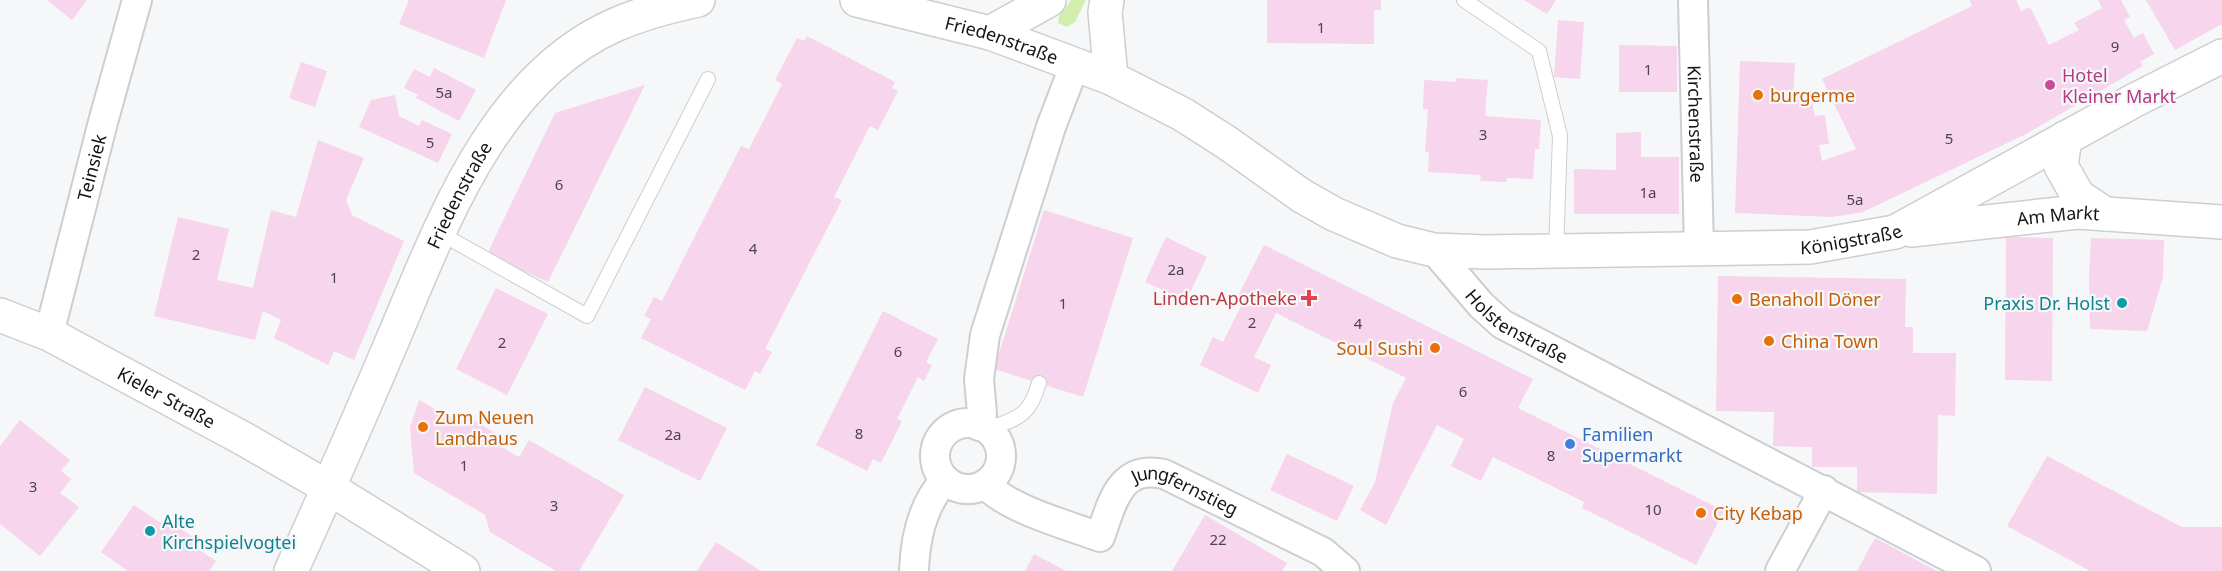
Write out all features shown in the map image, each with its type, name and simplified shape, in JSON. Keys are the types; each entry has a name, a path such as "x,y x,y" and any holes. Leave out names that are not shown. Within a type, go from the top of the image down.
{"main road":[{"name":"Friedenstraße","path":"291,571 329,488 438,232 494,131 518,100 579,45 651,6 698,0"},
{"name":"Friedenstraße","path":"857,0 917,13 990,33 1075,64"},
{"path":"990,33 1049,0"},
{"path":"1107,0 1105,12 1111,78"},
{"name":"Königstraße","path":"1434,250 1556,252 1810,247 1895,232 2135,99 2222,56"},
{"path":"1075,64 1111,78 1182,114 1302,196 1334,214 1397,241 1434,250"},
{"path":"2065,138 2061,166 2078,196 2105,214"},
{"name":"Am Markt","path":"1895,232 2078,213 2222,222"},
{"name":"Kieler Straße","path":"0,315 49,334 244,439 329,488 463,571"}],"street":[{"name":"Teinsiek","path":"49,334 137,0"},
{"name":"Kirchenstraße","path":"1693,0 1699,249"},
{"path":"983,428 979,380 986,335 1045,146 1075,64"},
{"name":"Holstenstraße","path":"1434,250 1481,305 1502,324 1976,571"},
{"path":"969,424 983,428 995,438 1000,456 994,476 986,484 968,489 956,487 945,480 938,471 935,459 940,440 948,430 959,425 969,424"},
{"name":"Jungfernstieg","path":"986,484 992,491 1016,505 1100,537 1119,488 1133,476 1152,471 1164,474 1323,552 1345,571"},
{"path":"914,571 919,536 927,509 937,489 945,480"},
{"path":"1780,571 1824,490"}],"lane":[{"path":"1464,0 1539,51 1560,136 1556,252"},
{"path":"438,232 588,316 708,79"},
{"path":"983,428 1023,415 1030,407 1039,383"}],"green space":[{"path":"1071,0 1086,0 1075,22 1067,27 1058,23 1059,16"}],"building":[{"path":"47,0 87,0 72,20"},
{"path":"409,0 506,0 484,58 399,24"},
{"path":"1267,0 1381,0 1381,10 1374,10 1374,44 1267,43"},
{"path":"1524,0 1556,0 1547,14"},
{"path":"1970,0 2016,0 2021,11 2030,7 2049,45 2079,30 2074,23 2102,8 2098,0 2121,0 2130,17 2124,20 2134,38 2143,33 2154,54 2140,62 2143,66 2026,134 1863,212 1832,217 1735,213 1740,61 1795,63 1793,97 1811,98 1815,116 1825,115 1829,144 1819,145 1822,161 1856,149 1822,79 1972,6"},
{"path":"2146,0 2222,0 2222,24 2175,50"},
{"path":"1558,20 1584,22 1580,79 1554,77"},
{"path":"807,36 895,82 892,88 898,91 878,130 870,126 834,197 842,200 765,349 772,352 760,374 755,371 745,390 641,338 651,319 644,316 654,297 662,301 741,146 749,149 782,84 775,80 797,38 804,41"},
{"path":"1619,45 1677,46 1677,92 1619,92"},
{"path":"301,62 327,71 315,107 289,98"},
{"path":"434,68 476,90 459,121 416,98 418,95 404,88 414,69 430,77"},
{"path":"1456,78 1488,80 1485,116 1541,120 1539,149 1535,149 1533,179 1507,178 1507,182 1480,181 1481,175 1428,172 1429,152 1425,152 1428,109 1423,109 1424,80 1456,82"},
{"path":"645,85 548,282 487,254 555,113"},
{"path":"395,95 399,116 419,126 422,120 452,134 438,163 359,127 371,100"},
{"path":"1641,132 1641,157 1679,157 1679,214 1574,214 1574,169 1616,170 1616,133"},
{"path":"318,140 364,158 346,200 352,215 404,241 354,360 334,351 328,365 274,338 281,320 263,311 255,340 154,316 178,217 229,229 217,280 253,288 271,210 296,217"},
{"path":"1044,210 1133,238 1083,397 994,369"},
{"path":"1166,237 1207,257 1186,301 1145,282"},
{"path":"2006,237 2053,238 2052,381 2005,380"},
{"path":"2091,238 2164,240 2163,277 2147,331 2090,329"},
{"path":"1264,245 1533,379 1518,408 1724,511 1696,565 1582,508 1584,502 1493,457 1481,481 1451,466 1464,439 1437,425 1386,525 1360,510 1375,482 1393,403 1406,378 1276,313 1254,357 1271,365 1258,393 1200,365 1213,337 1223,342 1245,298 1239,294"},
{"path":"1718,276 1906,279 1905,327 1913,327 1913,353 1956,353 1955,416 1938,415 1937,494 1857,492 1857,467 1812,467 1812,447 1773,446 1774,412 1716,411"},
{"path":"496,288 548,314 507,395 456,369"},
{"path":"883,311 938,339 926,362 932,365 924,381 918,377 897,419 902,421 881,463 873,459 867,471 816,445"},
{"path":"645,387 727,428 700,481 618,440"},
{"path":"419,400 457,421 462,413 497,434 493,442 519,457 529,440 624,495 579,571 556,571 490,532 485,515 414,473 410,427"},
{"path":"20,420 70,460 61,471 71,479 60,493 79,507 40,556 0,524 0,446"},
{"path":"1287,454 1354,486 1337,521 1270,490"},
{"path":"2047,456 2182,527 2222,527 2222,571 2090,571 2007,526"},
{"name":"Alte Kirchspielvogtei","path":"134,505 161,523 164,518 196,539 192,545 216,561 209,571 128,571 101,552"},
{"path":"1205,515 1287,563 1282,571 1172,571"},
{"path":"1875,538 1937,571 1857,571"},
{"path":"716,542 761,571 697,571"},
{"path":"1034,554 1066,571 1025,571"}],"place":[{"name":"Hotel Kleiner Markt","path":"2050,85"},
{"name":"burgerme","path":"1758,95"},
{"name":"Linden-Apotheke","path":"1309,298"},
{"name":"Benaholl Döner","path":"1737,299"},
{"name":"Praxis Dr. Holst","path":"2122,303"},
{"name":"China Town","path":"1769,341"},
{"name":"Soul Sushi","path":"1435,348"},
{"name":"Zum Neuen Landhaus","path":"423,427"},
{"name":"Familien Supermarkt","path":"1570,444"},
{"name":"City Kebap","path":"1701,513"},
{"name":"Alte Kirchspielvogtei","path":"150,531"}]}
